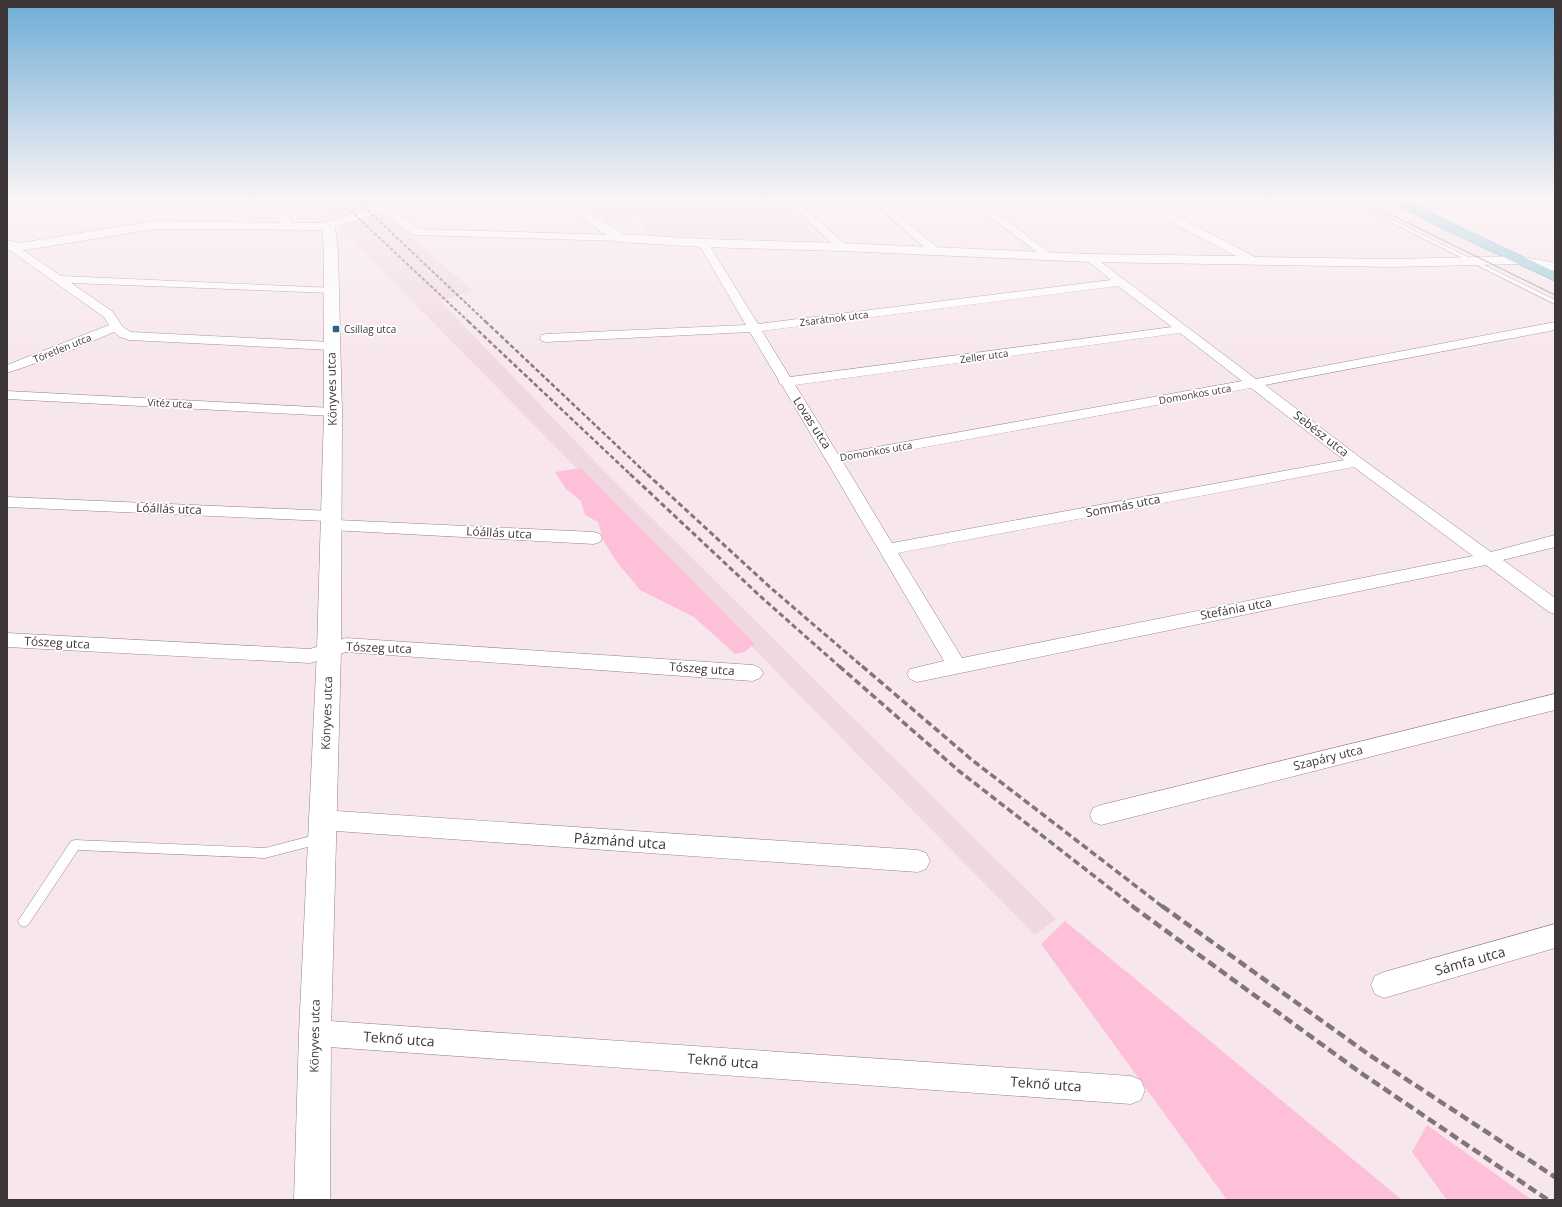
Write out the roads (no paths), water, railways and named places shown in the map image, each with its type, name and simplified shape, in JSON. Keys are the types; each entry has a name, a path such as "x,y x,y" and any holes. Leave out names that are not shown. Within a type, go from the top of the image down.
{"main road":[{"name":"Könyves utca","path":"312,1200 314,1033 329,650 332,520 333,412 331,255"},
{"path":"1034,255 1089,258 1386,263 1519,260 1555,266"},
{"path":"1243,255 1254,261"},
{"path":"1499,261 1503,258 1502,255"},
{"path":"1508,255 1555,277"},
{"path":"1519,255 1519,260"},
{"path":"1531,255 1555,266"},
{"path":"1499,261 1541,270"}],"street":[{"path":"23,255 108,314 121,333 129,336 331,346"},
{"name":"Lovas utca","path":"710,255 785,382 889,549 957,666"},
{"name":"Sebész utca","path":"1089,258 1357,462 1555,607"},
{"path":"59,279 331,290"},
{"name":"Zsarátnok utca","path":"546,338 754,328 1121,282"},
{"name":"Töretlen utca","path":"7,369 57,351 116,326"},
{"name":"Domonkos utca","path":"834,459 1255,383 1555,326"},
{"name":"Zeller utca","path":"785,382 1183,329"},
{"name":"Vitéz utca","path":"7,395 333,412"},
{"name":"Sommás utca","path":"889,549 1357,462"},
{"name":"Lóállás utca","path":"7,502 332,520 594,538"},
{"name":"Stefánia utca","path":"917,674 1490,558 1555,541"},
{"name":"Tószeg utca","path":"7,640 310,656 346,645 753,672"},
{"name":"Szapáry utca","path":"1101,815 1555,702"},
{"name":"Pázmánd utca","path":"322,829 918,861"},
{"name":"Sámfa utca","path":"1384,985 1555,936"},
{"name":"Teknő utca","path":"314,1033 1131,1090"}],"lane":[{"path":"1460,255 1555,302"},
{"path":"24,921 75,845 265,853 322,829"}],"tram line":[{"path":"1474,255 1555,295"}],"railway":[{"path":"398,255 469,322"},
{"path":"416,255 486,322"},
{"path":"468,321 631,475"},
{"path":"485,321 648,475"},
{"path":"630,474 760,596 840,667"},
{"path":"647,474 772,589 863,667"},
{"path":"839,666 959,771 1134,907"},
{"path":"862,666 972,760 1163,907"},
{"path":"1132,906 1361,1073 1548,1200"},
{"path":"1162,906 1368,1054 1555,1177"}],"place":[{"name":"Csillag utca","path":"336,329"}]}
